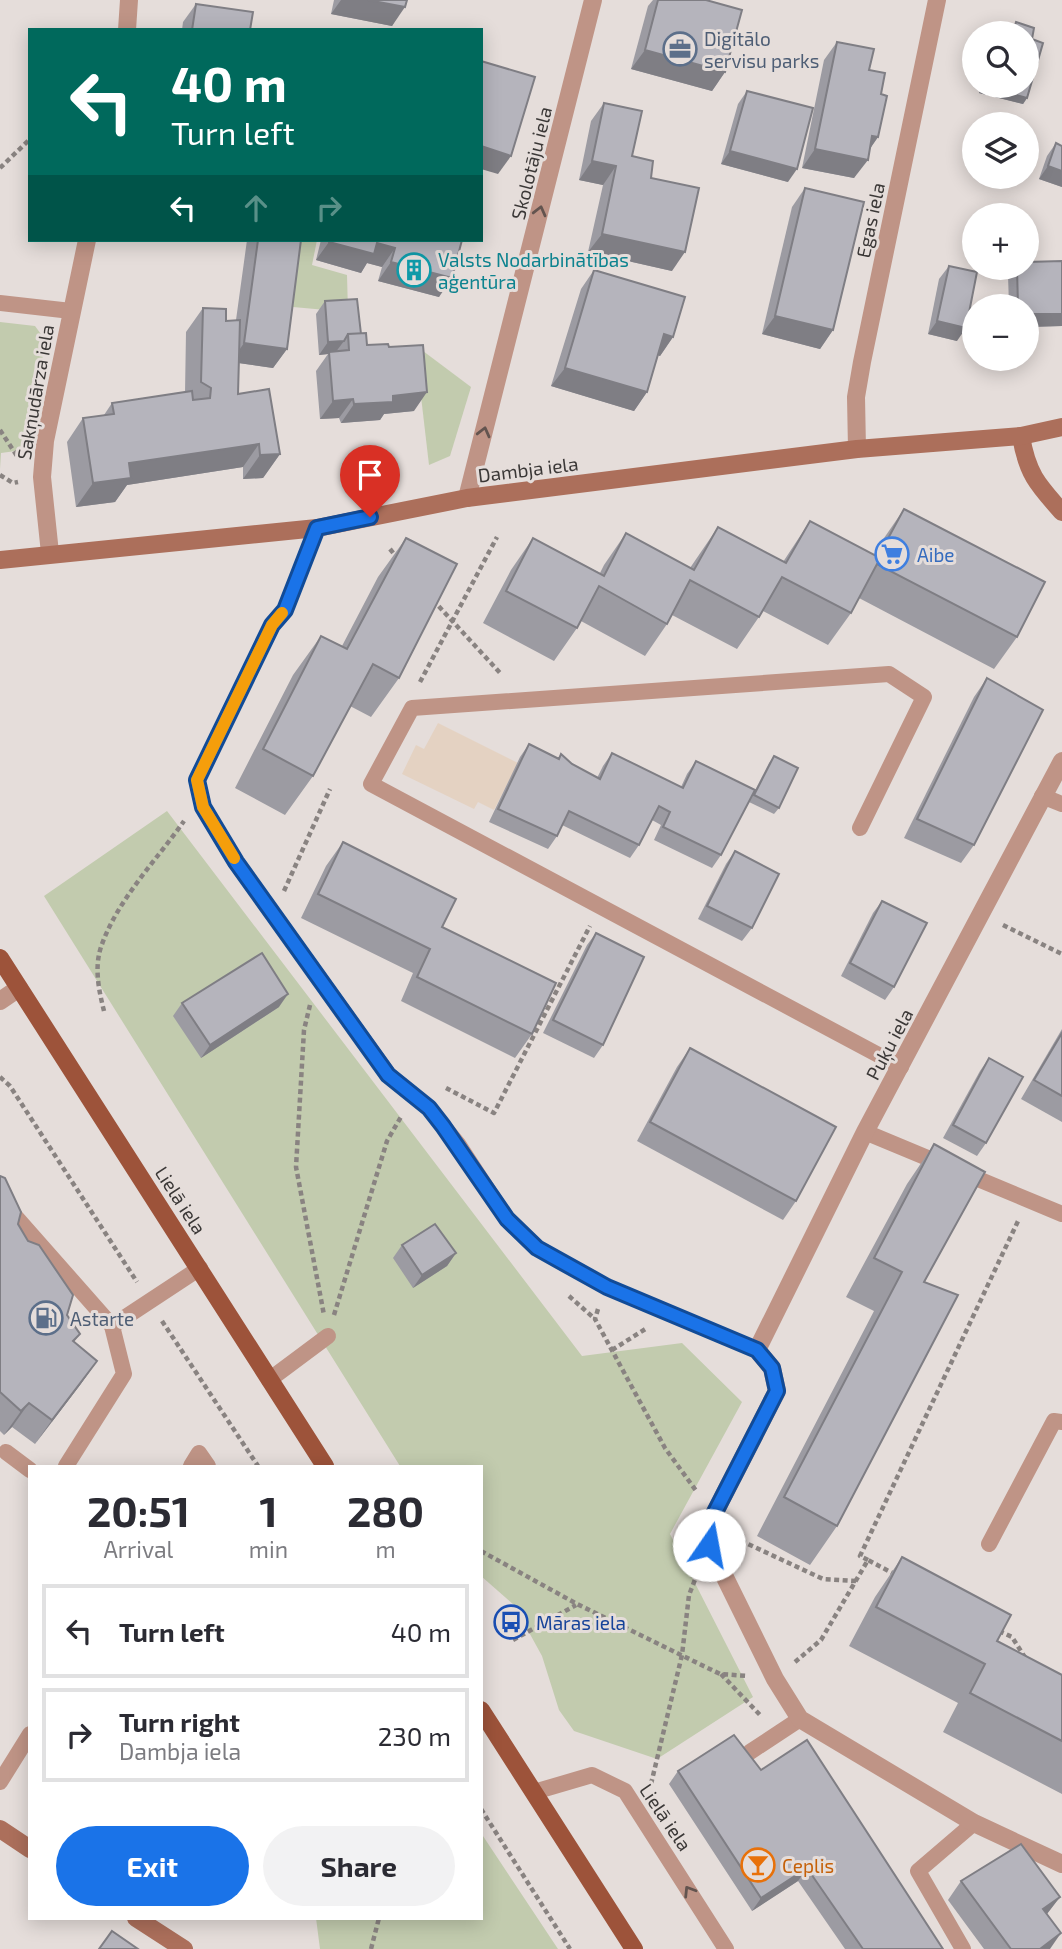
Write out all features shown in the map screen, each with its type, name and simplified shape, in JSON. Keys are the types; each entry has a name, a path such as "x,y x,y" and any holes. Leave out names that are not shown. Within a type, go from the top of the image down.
{"main road":[{"name":"Lielā iela","path":"0,958 324,1465"},
{"path":"483,1713 634,1949"}],"street":[{"path":"127,28 129,0"},
{"name":"Skolotāju iela","path":"467,498 593,0"},
{"name":"Egas iela","path":"857,449 856,397 862,362 937,0"},
{"name":"Sakņudārza iela","path":"50,553 42,477 45,441 87,242"},
{"name":"Dambja iela","path":"0,560 317,528 467,498 857,449 1021,436 1062,427"},
{"path":"1021,436 1026,463 1040,487 1062,512"},
{"name":"Puķu iela","path":"757,1350 865,1132 1062,761"},
{"path":"0,1001 19,988"},
{"path":"757,1350 772,1368 777,1391 713,1516 709,1545 775,1679 800,1719 974,1823 1062,1864"},
{"path":"0,1829 28,1848"},
{"path":"139,1920 184,1949"}],"lane":[{"path":"0,303 71,311"},
{"path":"317,528 285,610 272,625 197,780 203,807 236,862 388,1075 429,1108 458,1144 507,1219 537,1248 607,1287 757,1350"},
{"path":"860,828 924,697 889,674 412,708 371,784 901,1067"},
{"path":"1042,796 1062,804"},
{"path":"865,1132 1062,1214"},
{"path":"0,1199 112,1325 124,1374 67,1465"},
{"path":"112,1325 200,1268"},
{"path":"269,1380 328,1336"},
{"path":"989,1544 1054,1421 1062,1422"},
{"path":"6,1452 28,1469"},
{"path":"192,1465 199,1454 207,1465"},
{"path":"750,1752 800,1719"},
{"path":"0,1782 28,1737"},
{"name":"Lielā iela","path":"534,1792 592,1774 625,1791 726,1949"},
{"path":"963,1949 918,1871 974,1823"}],"path":[{"path":"0,168 28,141"},
{"path":"0,430 17,457"},
{"path":"0,475 13,483"},
{"path":"420,682 497,537"},
{"path":"390,549 399,559"},
{"path":"425,591 501,674"},
{"path":"280,900 330,789"},
{"path":"104,1011 97,980 100,948 122,906 189,814 203,807"},
{"path":"982,911 1062,954"},
{"path":"434,1082 494,1113 591,923"},
{"path":"317,973 304,1030 296,1167 328,1336"},
{"path":"0,1077 10,1086 257,1465"},
{"path":"328,1336 387,1141 414,1096"},
{"path":"904,1579 860,1556 1028,1200"},
{"path":"607,1287 595,1319 665,1448 713,1516"},
{"path":"733,1537 823,1579 856,1581"},
{"path":"651,1784 682,1655 689,1595 709,1545"},
{"path":"483,1552 577,1604 720,1674 778,1733"},
{"path":"720,1674 775,1679 821,1640 868,1560"},
{"path":"513,1640 577,1604"},
{"path":"988,1625 1012,1637 1033,1669"},
{"path":"483,1813 570,1949"},
{"path":"371,1949 378,1920"}],"shaded area":[{"path":"438,723 518,763 494,810 478,802 474,809 402,774 416,745 424,749"}],"green space":[{"path":"298,242 317,242 312,265 347,275 348,312 293,307"},
{"path":"0,322 35,326 46,341 23,450 1,453 0,469"},
{"path":"415,345 471,387 450,456 429,465"},
{"path":"167,811 582,1356 682,1343 742,1402 670,1534 753,1697 657,1759 574,1731 559,1710 542,1656 514,1605 483,1578 483,1465 399,1465 44,896"},
{"path":"483,1836 558,1949 320,1949 316,1920 483,1920"}],"building":[{"path":"368,0 407,0 405,7"},
{"path":"658,0 706,0 742,10 725,72 645,50"},
{"path":"196,4 253,12 250,28 192,28"},
{"path":"837,42 874,49 869,70 885,73 881,94 887,96 878,137 872,136 868,160 815,149"},
{"path":"483,62 535,77 511,156 483,147"},
{"path":"747,91 813,108 797,169 730,151"},
{"path":"604,103 642,111 632,156 653,161 651,178 699,188 685,252 602,234 616,166 592,161"},
{"path":"1056,143 1062,146 1062,171 1048,166"},
{"path":"805,188 864,202 833,330 775,316"},
{"path":"258,242 301,242 287,349 244,343"},
{"path":"329,242 461,242 452,278 391,262 395,248 377,243 374,254"},
{"path":"1062,261 1062,314 1039,314 1039,294 1018,294 1017,280 1039,280 1039,262"},
{"path":"949,266 962,269 962,280 975,280 973,294 962,294 962,327 937,321"},
{"path":"594,270 685,297 673,337 664,334 647,392 565,368"},
{"path":"357,299 361,334 348,334 344,341 328,342 325,301"},
{"path":"203,308 226,309 226,321 240,320 238,394 269,389 280,454 260,455 259,444 129,463 131,478 93,483 83,418 114,414 112,403 192,391 193,400 210,398 211,388 201,382"},
{"path":"366,333 367,345 423,345 427,392 393,396 393,402 354,404 353,399 333,401 329,352 349,350 348,334"},
{"path":"904,509 1045,582 1017,637 877,564 851,613 782,577 759,617 690,580 667,624 599,586 577,628 506,591 533,538 604,576 626,533 694,570 718,527 786,563 810,521 878,557"},
{"path":"406,538 457,564 399,678 373,664 313,776 263,749 321,636 347,649"},
{"path":"987,678 1043,710 974,845 917,819"},
{"path":"529,744 559,759 561,754 572,764 600,779 612,753 683,788 696,761 755,790 721,855 663,827 670,812 659,806 639,845 569,811 557,836 498,809"},
{"path":"774,756 798,768 779,808 754,795"},
{"path":"343,842 456,899 442,927 556,983 532,1034 417,977 430,949 318,894"},
{"path":"735,851 779,874 752,928 707,906"},
{"path":"882,901 927,923 894,987 850,963"},
{"path":"596,933 644,957 603,1045 553,1020"},
{"path":"262,953 288,994 210,1045 182,1003"},
{"path":"1062,1033 1062,1096 1034,1080"},
{"path":"690,1048 836,1127 796,1201 650,1122"},
{"path":"989,1058 1023,1077 986,1143 953,1125"},
{"path":"934,1144 985,1172 924,1282 958,1295 837,1526 784,1497 902,1272 874,1258"},
{"path":"0,1176 5,1178 21,1212 18,1224 28,1241 39,1245 73,1295 67,1315 80,1334 73,1341 97,1361 52,1420 29,1403 21,1411 0,1392"},
{"path":"435,1224 456,1253 422,1275 402,1245"},
{"path":"902,1557 1011,1615 997,1641 1062,1675 1062,1741 970,1693 985,1664 876,1607"},
{"path":"734,1735 761,1770 807,1740 943,1949 863,1949 807,1868 761,1898 678,1771"},
{"path":"1021,1844 1060,1897 1043,1909 1061,1933 1040,1949 1011,1949 961,1881"},
{"path":"112,1931 138,1949 99,1949"}],"slow traffic":[{"path":"234,858 203,807 197,780 272,625 282,613"}],"place":[{"name":"Digitālo servisu parks","path":"680,49"},
{"name":"Valsts Nodarbinātības aģentūra","path":"414,270"},
{"name":"Aibe","path":"892,554"},
{"name":"Astarte","path":"46,1318"},
{"name":"Māras iela","path":"511,1622"},
{"name":"Ceplis","path":"758,1865"}],"route":[{"path":"370,517 317,528 285,610 272,625 197,780 203,807 236,862 388,1075 429,1108 458,1144 507,1219 537,1248 607,1287 672,1312 734,1343 757,1350 772,1368 777,1391 713,1516 709,1545"}]}
